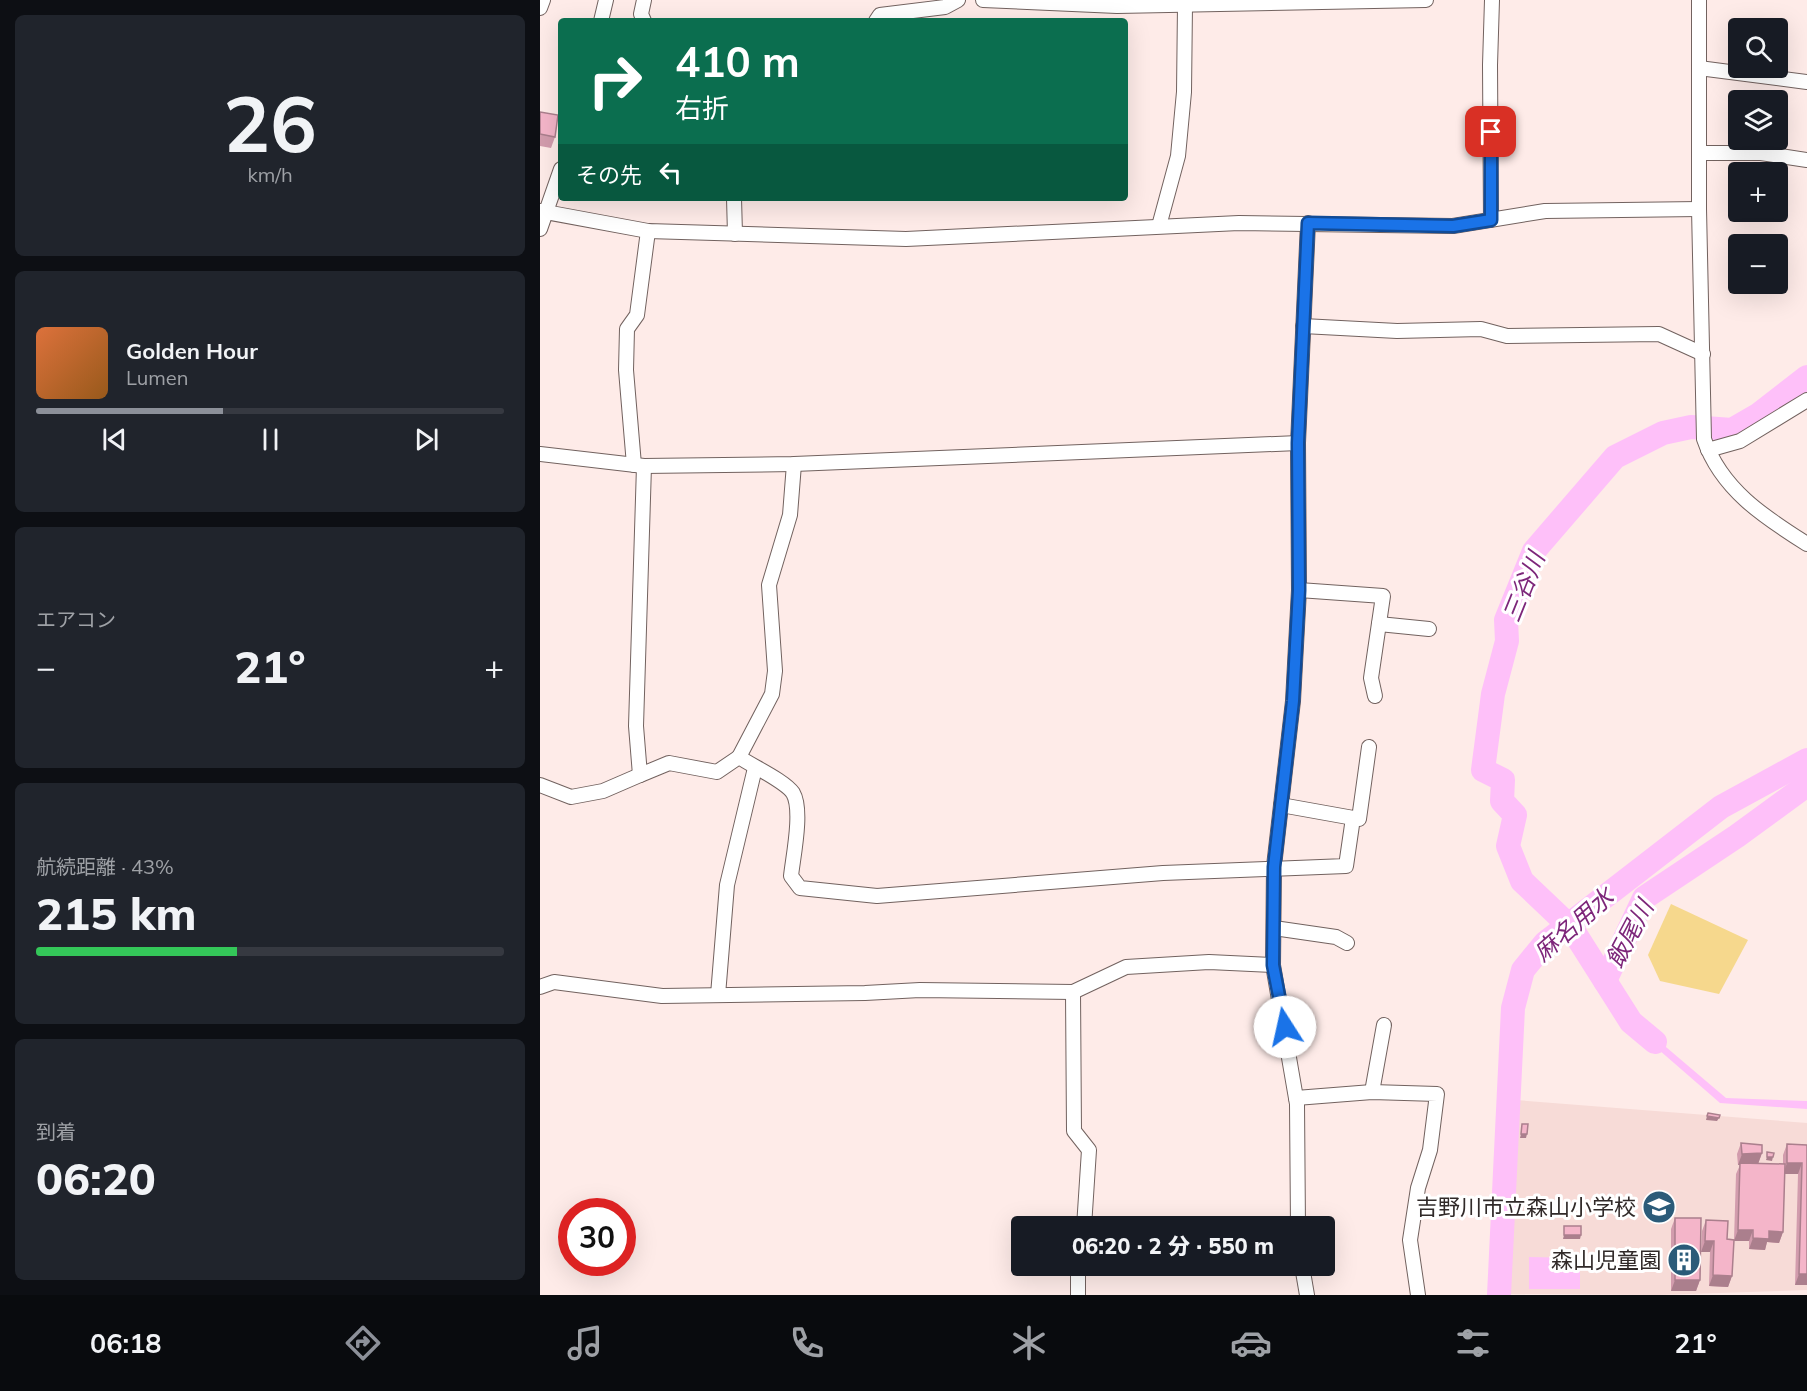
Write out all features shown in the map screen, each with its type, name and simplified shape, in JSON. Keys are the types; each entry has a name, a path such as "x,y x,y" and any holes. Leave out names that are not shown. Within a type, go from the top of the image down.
{"street":[{"path":"540,8 543,0"},
{"path":"602,18 606,0"},
{"path":"643,18 641,14 644,0"},
{"path":"878,18 880,15 945,7 958,0"},
{"path":"983,0 1185,6 1426,0"},
{"path":"1491,220 1492,0"},
{"path":"1699,0 1699,209 1706,444 1718,469 1745,501 1807,544"},
{"path":"1160,226 1178,156 1184,92 1185,6"},
{"path":"1699,68 1807,82"},
{"path":"1699,153 1761,153 1807,160"},
{"path":"540,229 543,212 558,176"},
{"path":"734,201 735,234"},
{"path":"543,212 648,231 810,238 951,238 1160,226 1308,223 1453,226 1545,211 1699,209"},
{"path":"1298,1216 1296,1098 1273,965 1274,867 1293,701 1299,590 1298,443 1308,223"},
{"path":"640,775 636,726 639,466 626,370 627,329 637,315 648,231"},
{"path":"1303,326 1397,330 1481,329 1507,336 1659,333 1702,354"},
{"path":"1706,444 1740,441 1807,400"},
{"path":"540,454 639,466 794,464 1298,443"},
{"path":"540,785 571,798 603,790 669,763 717,771 739,758 772,694 775,671 769,585 790,515 794,464"},
{"path":"1299,590 1383,596 1371,678 1375,696"},
{"path":"1379,624 1429,629"},
{"path":"1281,805 1359,819 1369,747"},
{"path":"739,758 793,794 797,812 791,876 800,888 877,896 1274,867 1346,866 1353,818"},
{"path":"718,995 726,885 755,768"},
{"path":"1274,928 1336,937 1347,943"},
{"path":"540,987 554,982 662,996 920,990 1073,992 1126,967 1209,963 1273,965"},
{"path":"1073,992 1074,1131 1089,1150 1085,1216"},
{"path":"1372,1092 1383,1025"},
{"path":"1296,1098 1372,1092 1437,1095 1430,1150 1418,1188 1410,1240 1418,1295"},
{"path":"1078,1276 1078,1295"},
{"path":"1304,1276 1307,1295"}],"shaded area":[{"path":"1671,904 1748,940 1719,994 1660,981 1648,955"},
{"path":"1633,1019 1726,1098 1807,1101 1807,1109 1720,1103 1628,1023"},
{"name":"吉野川市立森山小学校","path":"1516,1100 1807,1123 1807,1290 1658,1295 1506,1294"},
{"path":"1529,1257 1580,1258 1580,1289 1529,1289"}],"building":[{"path":"540,112 558,115 555,137 540,134"},
{"path":"1708,1113 1720,1115 1719,1118 1707,1116"},
{"path":"1522,1124 1528,1124 1527,1134 1521,1134"},
{"path":"1741,1143 1762,1145 1762,1153 1742,1154"},
{"path":"1787,1144 1807,1145 1807,1274 1799,1274 1802,1163 1787,1163"},
{"path":"1767,1152 1774,1153 1773,1157 1767,1157"},
{"path":"1740,1163 1785,1164 1783,1232 1769,1231 1769,1239 1753,1238 1753,1230 1738,1230"},
{"name":"森山児童園","path":"1675,1218 1701,1218 1700,1280 1675,1280"},
{"path":"1706,1220 1728,1221 1727,1239 1734,1240 1732,1276 1713,1275 1714,1241 1705,1241"},
{"path":"1564,1226 1581,1226 1581,1235 1564,1235"}],"waterway":[{"name":"三谷川","path":"1562,919 1522,881 1508,846 1515,815 1502,801 1503,780 1483,770 1493,694 1507,641 1506,620 1534,551 1615,457 1663,433 1691,427 1732,430 1758,415 1807,377"},
{"name":"麻名用水","path":"1499,1295 1513,1008 1523,970 1545,943 1721,807 1807,760"},
{"name":"飯尾川","path":"1605,981 1644,898 1737,836 1807,785"},
{"name":"飯尾川","path":"1574,932 1631,1022 1655,1042"}],"place":[{"name":"吉野川市立森山小学校","path":"1659,1207"},
{"name":"森山児童園","path":"1684,1260"}],"route":[{"path":"1285,1027 1273,965 1274,867 1293,701 1299,590 1298,443 1308,223 1453,226 1491,220 1491,132"}]}
